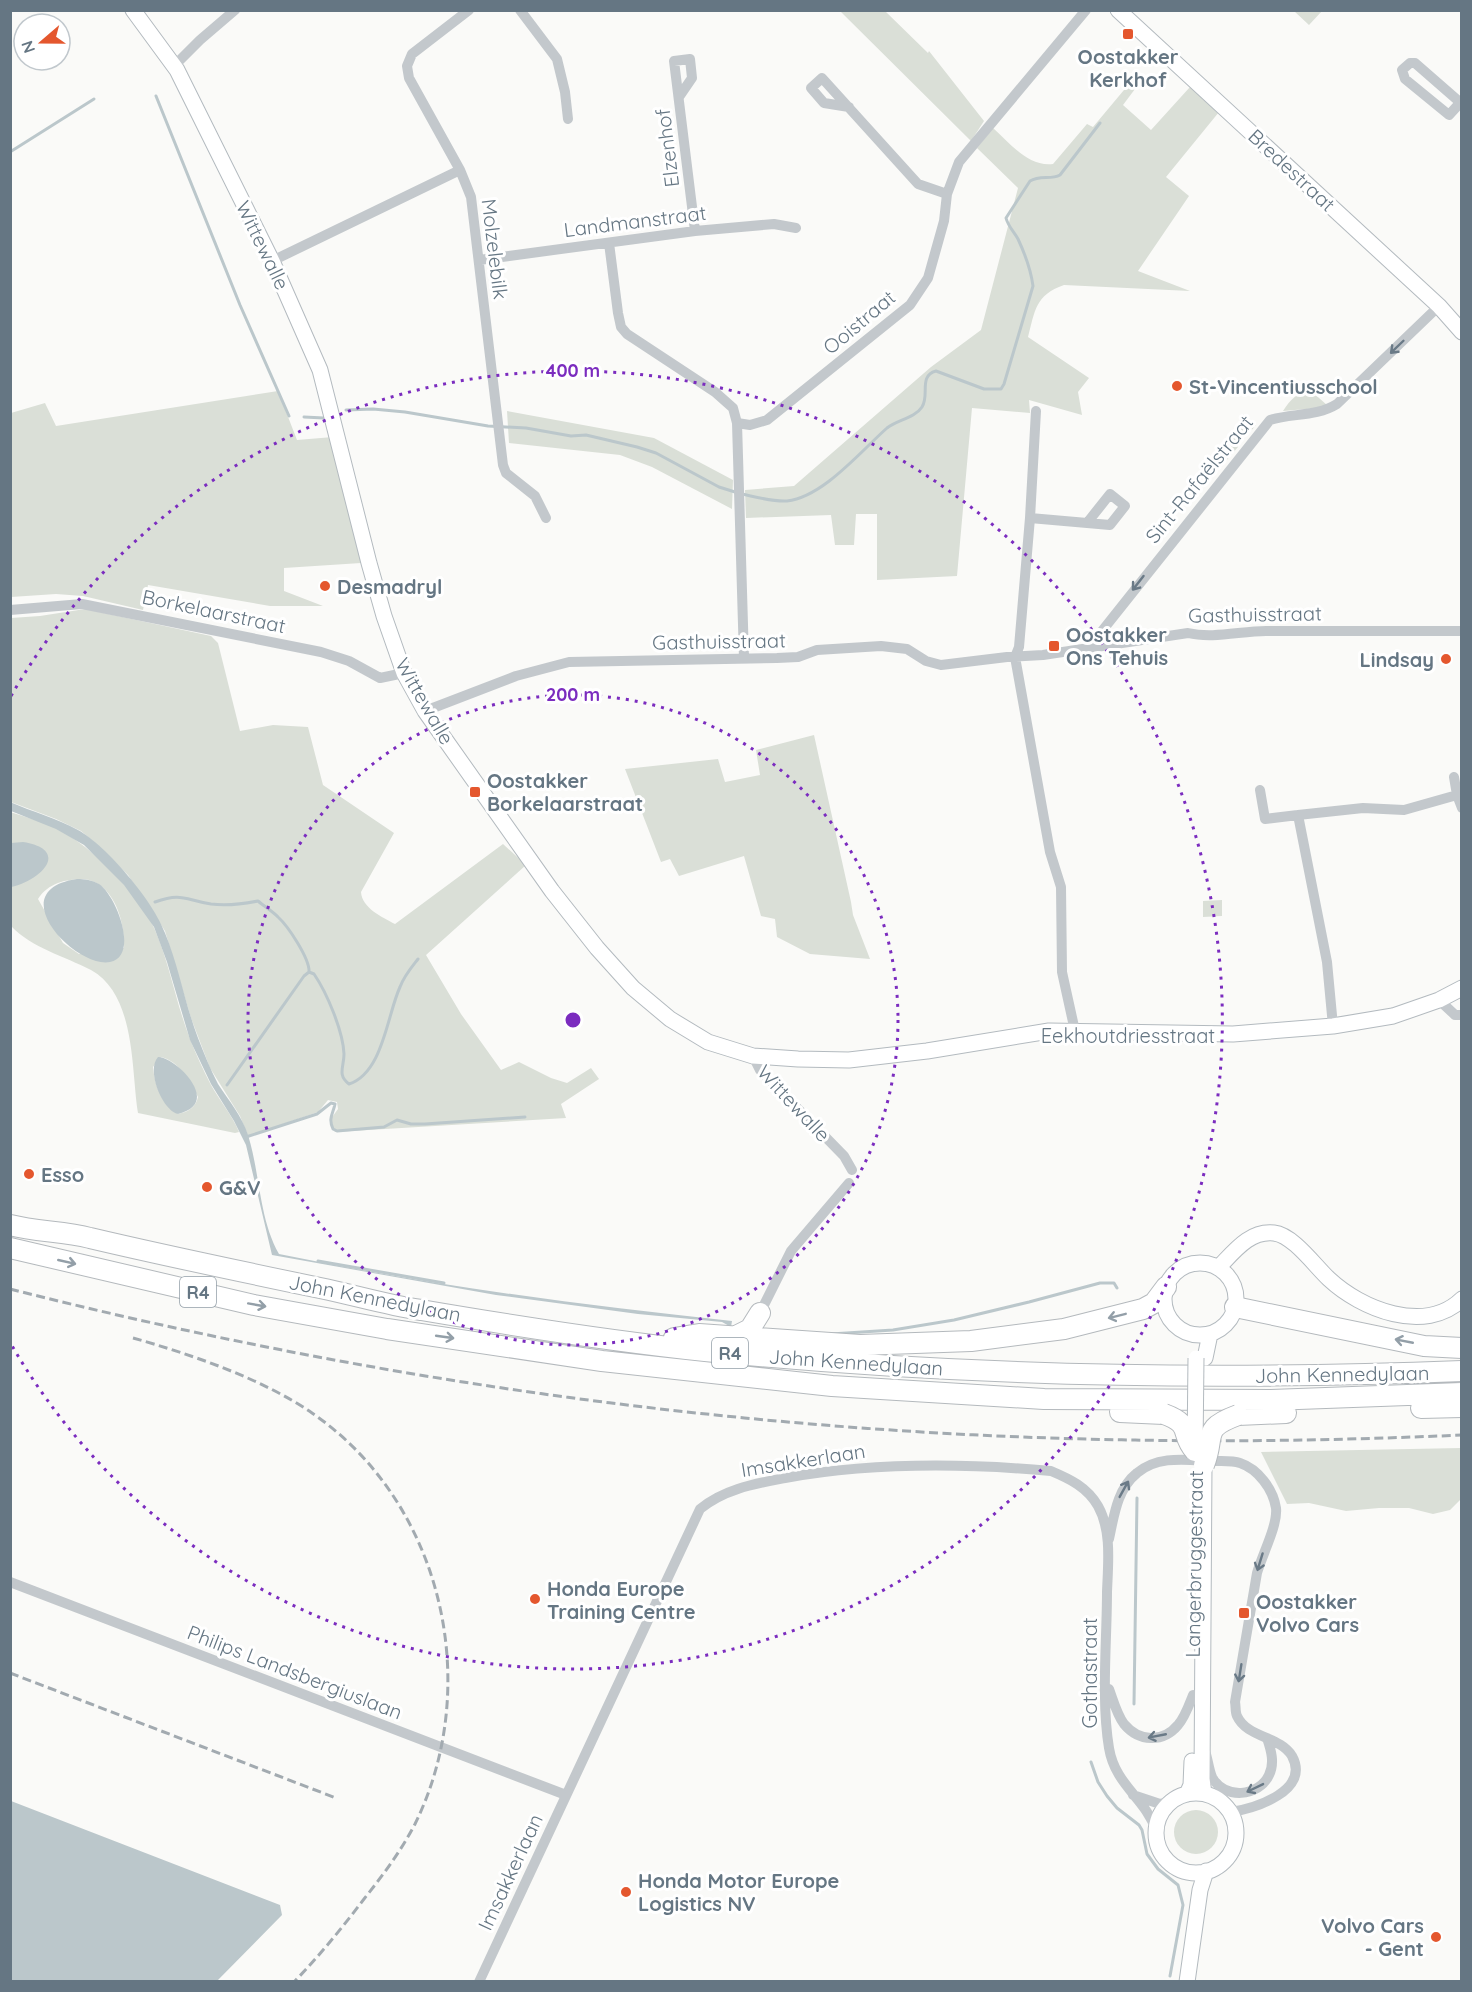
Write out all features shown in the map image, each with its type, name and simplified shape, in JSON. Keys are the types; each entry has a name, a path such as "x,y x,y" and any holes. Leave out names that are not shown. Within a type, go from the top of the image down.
{"highway":[{"name":"John Kennedylaan","path":"10,1215 31,1220 67,1223 159,1246 437,1302 674,1338 792,1349 1053,1364 1276,1365 1461,1362"},
{"name":"John Kennedylaan","path":"10,1225 32,1231 77,1234 418,1310 704,1351 900,1366 1060,1374 1364,1375 1461,1371"},
{"name":"John Kennedylaan","path":"10,1248 254,1305 387,1329 602,1361 832,1386 1044,1399 1271,1400 1461,1393"},
{"path":"674,1338 699,1334 890,1345 971,1341 1064,1329 1143,1309 1154,1303 1166,1287"},
{"path":"1235,1307 1424,1346 1461,1348"},
{"path":"736,1336 750,1329 760,1313"},
{"path":"760,1313 765,1330 776,1339"},
{"path":"602,1361 648,1371 849,1397 1013,1410 1164,1414 1177,1419 1184,1426 1190,1445 1200,1463 1210,1452 1209,1437 1215,1427 1220,1422 1238,1415 1461,1407"}],"street":[{"name":"Wittewalle","path":"133,10 174,66 300,321 320,370 384,616 404,673 425,711 552,891 597,948 633,988 669,1019 708,1042 753,1056 760,1070 844,1156 852,1170"},
{"path":"174,66 235,10"},
{"name":"Molzelebilk","path":"469,10 412,54 407,66 409,78 460,170 471,197 502,465 506,473 535,496 546,518"},
{"path":"520,10 557,59 565,92 568,119"},
{"name":"Ooistraat","path":"737,423 750,425 767,420 910,304 928,278 944,221 947,194 959,162 1086,10"},
{"name":"Bredestraat","path":"1118,10 1439,306 1461,332"},
{"path":"1410,63 1416,63 1461,103 1449,116 1405,79 1402,70 1410,63"},
{"name":"Elzenhof","path":"679,97 695,231"},
{"path":"849,107 918,184 947,194"},
{"path":"272,261 460,170"},
{"name":"Landmanstraat","path":"479,260 695,231 774,224 796,228"},
{"path":"609,243 621,327 650,350 715,392 733,408 737,423 744,658"},
{"name":"Sint-Rafaëlstraat","path":"1099,645 1098,636 1270,420 1281,416 1328,410 1337,404 1439,306"},
{"path":"1036,411 1019,647 1015,657 1050,852 1061,887 1062,972 1075,1031"},
{"path":"1030,518 1087,523"},
{"name":"Borkelaarstraat","path":"10,610 82,604 321,652 349,661 380,678 404,673"},
{"name":"Gasthuisstraat","path":"425,711 516,676 568,662 798,657 817,650 881,646 907,649 926,661 941,665 1043,655 1188,633 1199,636 1263,631 1461,631"},
{"path":"1454,777 1461,808"},
{"path":"1260,790 1265,819 1363,808 1404,810 1457,795"},
{"path":"1298,815 1328,962 1333,1026"},
{"name":"Eekhoutdriesstraat","path":"753,1056 849,1060 927,1051 1049,1031 1169,1035 1233,1034 1333,1026 1393,1016 1439,1000 1461,988"},
{"path":"1439,1000 1455,1015 1461,1015"},
{"path":"760,1313 791,1251 849,1184"},
{"path":"1218,1268 1248,1239 1260,1234 1273,1233 1283,1235 1293,1242 1331,1281 1349,1295 1377,1308 1403,1316 1424,1317 1455,1305 1461,1299"},
{"path":"1198,1263 1218,1268 1227,1275 1236,1296 1235,1307 1226,1324 1210,1334 1201,1335 1180,1329 1171,1321 1166,1311 1164,1299 1171,1277 1188,1265 1198,1263"},
{"name":"Langerbruggestraat","path":"1191,1334 1201,1358"},
{"name":"Langerbruggestraat","path":"1204,1793 1202,1779 1201,1358 1210,1334"},
{"path":"1108,1545 1123,1489 1131,1478 1148,1465 1173,1460 1238,1462 1259,1476 1268,1486 1274,1501 1276,1521 1257,1573 1235,1702 1237,1715 1245,1725 1281,1745 1292,1756 1295,1776 1291,1786 1282,1793 1258,1805 1231,1812"},
{"name":"Langerbruggestraat","path":"1187,1794 1191,1785 1192,1763 1200,1463"},
{"name":"Imsakkerlaan","path":"479,1982 700,1509 712,1499 725,1492 769,1481 825,1471 873,1467 922,1465 1051,1471 1070,1479 1085,1489 1097,1504 1103,1516 1108,1545"},
{"name":"Gothastraat","path":"1108,1545 1106,1684 1109,1749 1121,1781 1153,1822 1156,1830"},
{"name":"Philips Landsbergiuslaan","path":"10,1582 566,1795"},
{"path":"1106,1684 1123,1723 1134,1734 1151,1739 1170,1733 1179,1725 1193,1695"},
{"path":"1202,1737 1212,1777 1218,1785 1229,1792 1242,1794 1253,1791 1264,1784 1270,1773 1272,1760 1267,1738"},
{"path":"1133,1795 1160,1804 1187,1794 1204,1793 1220,1800 1231,1812 1236,1828 1235,1844 1221,1864 1206,1872 1190,1872 1174,1866 1163,1854 1156,1830 1161,1814 1172,1801"},
{"path":"1182,1870 1191,1889 1195,1926"},
{"path":"1187,1982 1200,1890 1206,1872"}],"shaded area":[{"path":"840,11 885,11 928,53 929,51 984,121 971,141"},
{"path":"1294,11 1322,11 1309,25"},
{"path":"1129,84 1135,89 1123,105 1151,130 1190,87 1219,112 1166,177 1189,196 1138,271 1190,291 1064,285 1054,289 1042,299 1035,312 1028,337 1089,378 1078,392 1082,415 1029,400 1030,413 972,408 957,576 877,580 877,514 856,514 854,545 835,545 831,515 746,518 745,490 794,486 931,367 981,330 1018,188 977,148 993,128 1028,158 1044,164 1053,164 1087,124 1093,127"},
{"path":"278,391 297,440 333,437 358,547 361,563 284,568 284,591 323,606 270,606 148,585 143,610 83,596 56,594 11,597 11,413 45,403 56,426"},
{"path":"1311,391 1327,405 1283,411 1294,397"},
{"path":"507,411 654,438 733,480 732,509 652,467 620,455 509,443"},
{"path":"1243,414 1256,425 1250,432 1242,433 1239,428"},
{"path":"1234,438 1237,439 1238,447 1225,462 1219,459 1226,444"},
{"path":"85,609 211,636 218,643 240,731 273,725 308,727 323,785 394,833 361,892 365,903 384,918 395,924 503,844 526,865 426,955 461,1014 501,1070 519,1062 551,1078 567,1083 591,1068 599,1079 561,1104 566,1118 335,1132 330,1120 338,1109 337,1102 328,1100 318,1112 248,1136 240,1116 210,1068 191,1018 165,931 128,875 81,831 11,802 11,618"},
{"path":"814,735 853,915 870,959 810,954 777,937 775,919 761,916 744,856 679,876 670,859 661,862 625,769 718,759 725,782 760,775 756,750"},
{"path":"10,802 61,822 90,838 115,861 151,906 170,946 193,1025 207,1061 218,1084 239,1115 248,1135 267,1226 279,1254 505,1293 732,1321 731,1327 722,1322 638,1314 496,1295 272,1255 246,1145 211,1084 190,1040 154,927 124,885 84,845 56,829 11,811"},
{"path":"10,812 52,826 71,837 100,859 139,902 160,943 197,1056 239,1132 138,1113 129,1034 124,1015 106,982 91,970 38,946 11,926","holes":["84,879 103,888 116,905 120,915 124,948 79,954 63,943 38,899 47,889 58,883","161,1057 179,1067 188,1079 198,1097 191,1109 178,1114 164,1099 158,1088 153,1067"]},
{"path":"23,842 38,846 46,852 48,858 46,865 32,879 11,887 11,843"},
{"path":"77,879 99,884 106,890 118,912 124,938 123,949 119,957 110,962 96,961 80,954 64,942 52,927 45,912 45,898 55,886"},
{"path":"1222,900 1222,916 1203,917 1203,901"},
{"path":"158,1057 174,1064 191,1081 197,1100 191,1108 178,1114 172,1111 161,1098 154,1071"},
{"path":"1461,1448 1461,1499 1450,1510 1433,1514 1409,1508 1346,1511 1309,1503 1287,1504 1261,1452"},
{"path":"11,1801 280,1905 282,1915 217,1981 11,1981"},
{"path":"1196,1810 1211,1817 1218,1832 1211,1847 1196,1854 1181,1847 1174,1832 1181,1817"}],"waterway":[{"path":"156,96 240,305 289,416"},
{"path":"10,152 94,99"},
{"path":"742,494 787,501 801,498 814,491 841,472 887,428 919,411 924,402 927,377 931,373 936,371 984,389 1001,389 1033,286 1023,251 1006,218 1030,181 1060,175 1100,123"},
{"path":"346,410 373,409 405,412 488,426 526,428 571,436 586,435 656,453 719,487 735,492"},
{"path":"304,417 324,418"},
{"path":"155,902 178,897 217,905 258,901 276,915 298,943 306,959 309,972"},
{"path":"227,1085 309,972 314,974 319,982 337,1024 343,1045 343,1077 349,1084 360,1078 377,1056 395,999 408,972 418,959"},
{"path":"246,1137 317,1114 331,1103 335,1104 331,1119 333,1129 337,1131 384,1127 397,1120 411,1124 425,1124 525,1117"},
{"path":"318,1261 444,1283"},
{"path":"831,1334 893,1330 954,1320 1100,1283 1114,1283 1117,1288"},
{"path":"1134,1704 1137,1498"},
{"path":"1091,1762 1098,1782 1107,1796 1117,1808 1139,1825 1147,1854 1158,1869 1178,1885 1183,1905 1170,1976"}],"railway":[{"path":"10,1289 148,1322 287,1351 426,1376 566,1397 707,1414 848,1427 989,1436 1131,1440 1296,1440 1462,1435"},
{"path":"133,1338 202,1360 271,1389 312,1413 357,1450 393,1495 420,1545 438,1599 447,1656 446,1713 436,1770 415,1824 398,1853 339,1931 294,1982"},
{"path":"10,1673 336,1798"}],"place":[{"name":"Oostakker Kerkhof","path":"1128,34"},
{"name":"St-Vincentiusschool","path":"1177,386"},
{"name":"Desmadryl","path":"325,586"},
{"name":"Oostakker Ons Tehuis","path":"1054,646"},
{"name":"Lindsay","path":"1446,659"},
{"name":"Oostakker Borkelaarstraat","path":"475,792"},
{"name":"Esso","path":"29,1174"},
{"name":"G&V","path":"207,1187"},
{"name":"Honda Europe Training Centre","path":"535,1599"},
{"name":"Oostakker Volvo Cars","path":"1244,1613"},
{"name":"Honda Motor Europe Logistics NV","path":"626,1892"},
{"name":"Volvo Cars - Gent","path":"1436,1937"}]}
